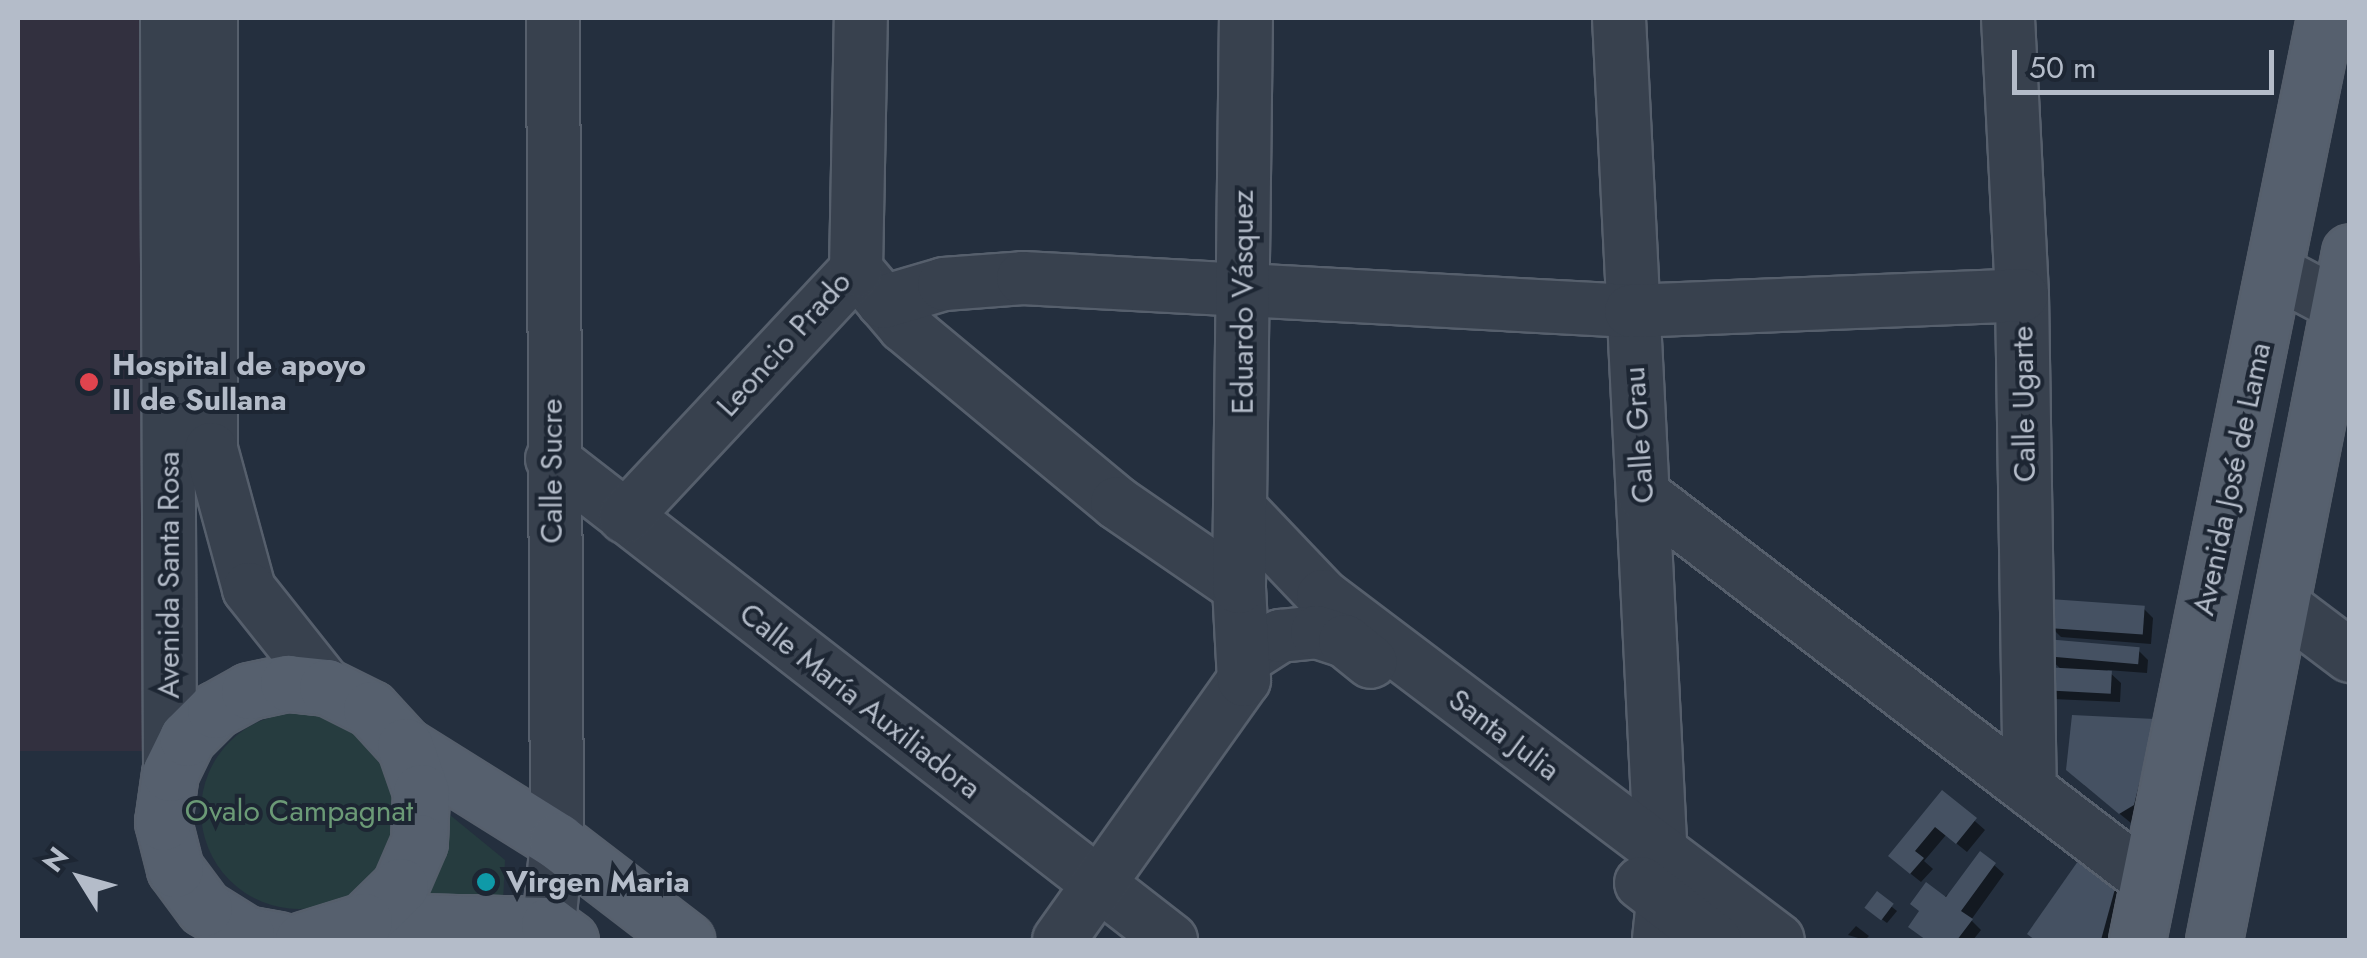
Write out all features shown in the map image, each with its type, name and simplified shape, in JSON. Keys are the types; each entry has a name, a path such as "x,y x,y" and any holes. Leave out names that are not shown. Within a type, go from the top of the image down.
{"main road":[{"name":"Avenida José de Lama","path":"2137,940 2325,18"},
{"path":"2222,936 2281,604 2346,289"},
{"path":"180,940 176,869 164,822 170,773 188,738 215,710 250,691 288,683 327,687 372,709 405,746 557,841 686,940"},
{"path":"398,927 400,886 419,842 421,792 405,746"},
{"path":"176,869 204,908 246,934 279,940"},
{"path":"303,940 398,927 559,933"}],"street":[{"name":"Avenida Santa Rosa","path":"167,18 170,773"},
{"name":"Avenida Santa Rosa","path":"211,18 211,449 249,589 327,687"},
{"name":"Calle Sucre","path":"553,18 552,459 559,933"},
{"name":"Leoncio Prado","path":"625,516 870,286 860,18"},
{"name":"Eduardo Vásquez","path":"1244,660 1239,587 1244,513 1246,18"},
{"name":"Calle Grau","path":"1619,18 1660,898"},
{"name":"Calle Ugarte","path":"2008,18 2022,295 2030,790"},
{"path":"2276,272 2346,289"},
{"path":"870,286 1023,278 1631,311 2022,295"},
{"path":"870,286 1118,503 1239,587"},
{"name":"Calle María Auxiliadora","path":"552,459 1100,890 1171,940"},
{"path":"1644,495 2148,880"},
{"name":"Santa Julia","path":"1244,513 1322,596 1660,898 1778,940"},
{"path":"2281,604 2350,656"},
{"name":"Santa Julia","path":"1244,660 1280,636 1317,632 1346,641 1715,940"},
{"path":"1059,940 1100,890 1232,704 1244,680 1244,660"}],"shaded area":[{"name":"Hospital de apoyo II de Sullana","path":"18,18 158,18 158,751 18,751"}],"green space":[{"name":"Ovalo Campagnat","path":"299,713 336,721 368,742 389,774 397,811 389,848 368,880 336,901 299,909 262,901 230,880 209,848 201,811 209,774 230,742 262,721"},
{"path":"439,806 505,860 503,902 405,905"}],"building":[{"path":"2050,599 2145,606 2143,635 2048,628"},
{"path":"2046,639 2140,647 2138,664 2045,656"},
{"path":"2042,667 2112,671 2111,694 2041,690"},
{"path":"2072,715 2155,719 2134,805 2119,814 2066,770"},
{"path":"1942,790 1977,818 1956,844 1935,827 1915,851 1924,858 1910,874 1888,856"},
{"path":"1980,851 1996,863 1961,911 1973,919 1957,940 1926,940 1908,927 1919,911 1910,904 1926,882 1946,897"},
{"path":"2083,854 2118,878 2101,940 2035,940 2027,934"},
{"path":"1877,891 1894,904 1881,920 1864,908"}],"place":[{"name":"Hospital de apoyo II de Sullana","path":"89,382"},
{"name":"Virgen Maria","path":"486,882"}]}
